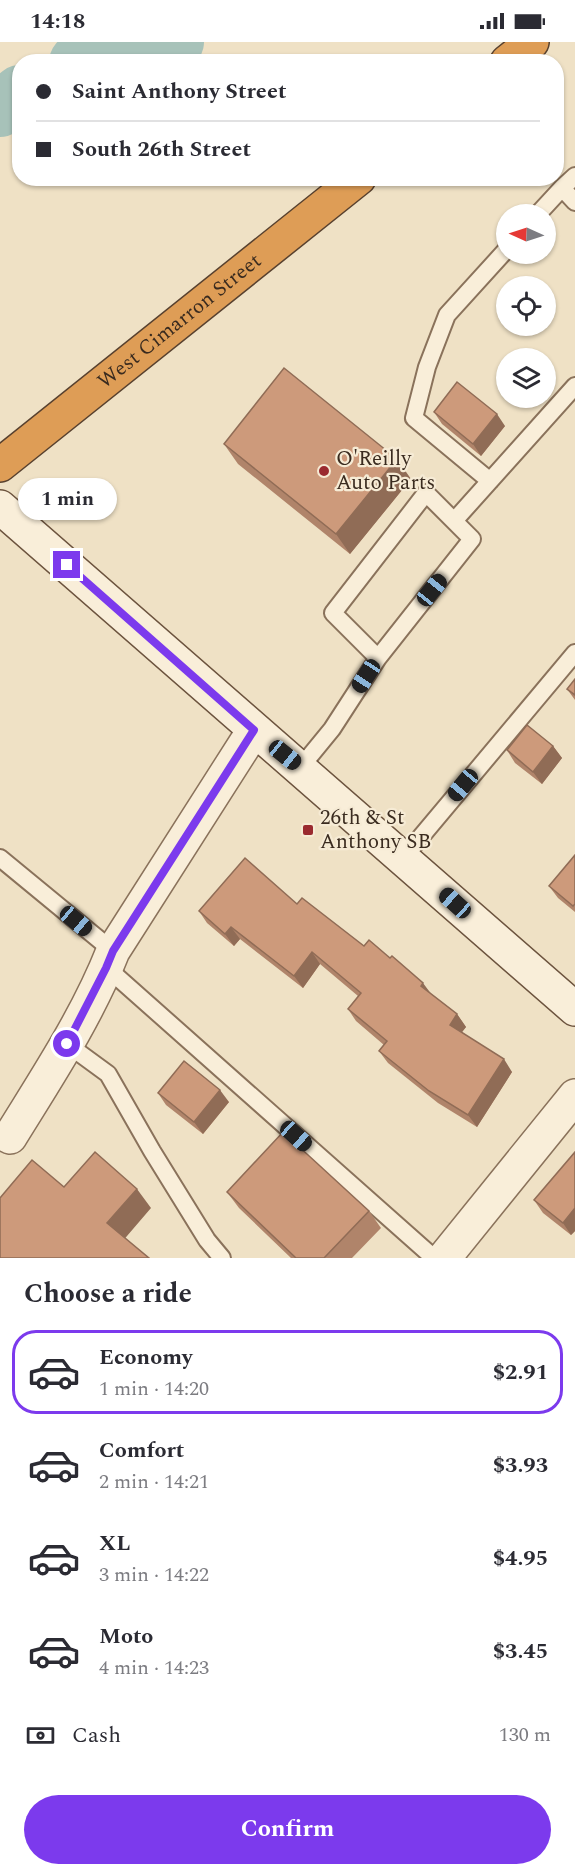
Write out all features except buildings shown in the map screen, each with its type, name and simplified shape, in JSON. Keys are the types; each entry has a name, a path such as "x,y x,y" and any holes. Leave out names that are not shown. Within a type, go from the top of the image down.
{"highway":[{"path":"517,54 532,42"},
{"name":"West Cimarron Street","path":"0,465 349,186"}],"street":[{"path":"0,507 254,730 404,857 575,1009"},
{"path":"5,1143 67,1044 110,959 254,730"},
{"path":"444,1258 575,1096"}],"lane":[{"path":"547,204 575,176"},
{"path":"562,188 575,202"},
{"path":"490,481 414,418 427,367 447,315 496,261"},
{"path":"454,522 575,386"},
{"path":"300,768 332,729 378,658 472,539 426,492 333,612 378,658"},
{"path":"404,857 575,653"},
{"path":"0,860 434,1258"},
{"path":"67,1044 108,1074 207,1240 222,1258"}],"waterway":[{"path":"101,54 176,42"},
{"path":"0,109 12,99"}],"place":[{"name":"O'Reilly Auto Parts","path":"324,471"},
{"name":"26th & St Anthony SB","path":"308,830"}],"route":[{"path":"67,565 254,730 113,951 67,1044"}]}
